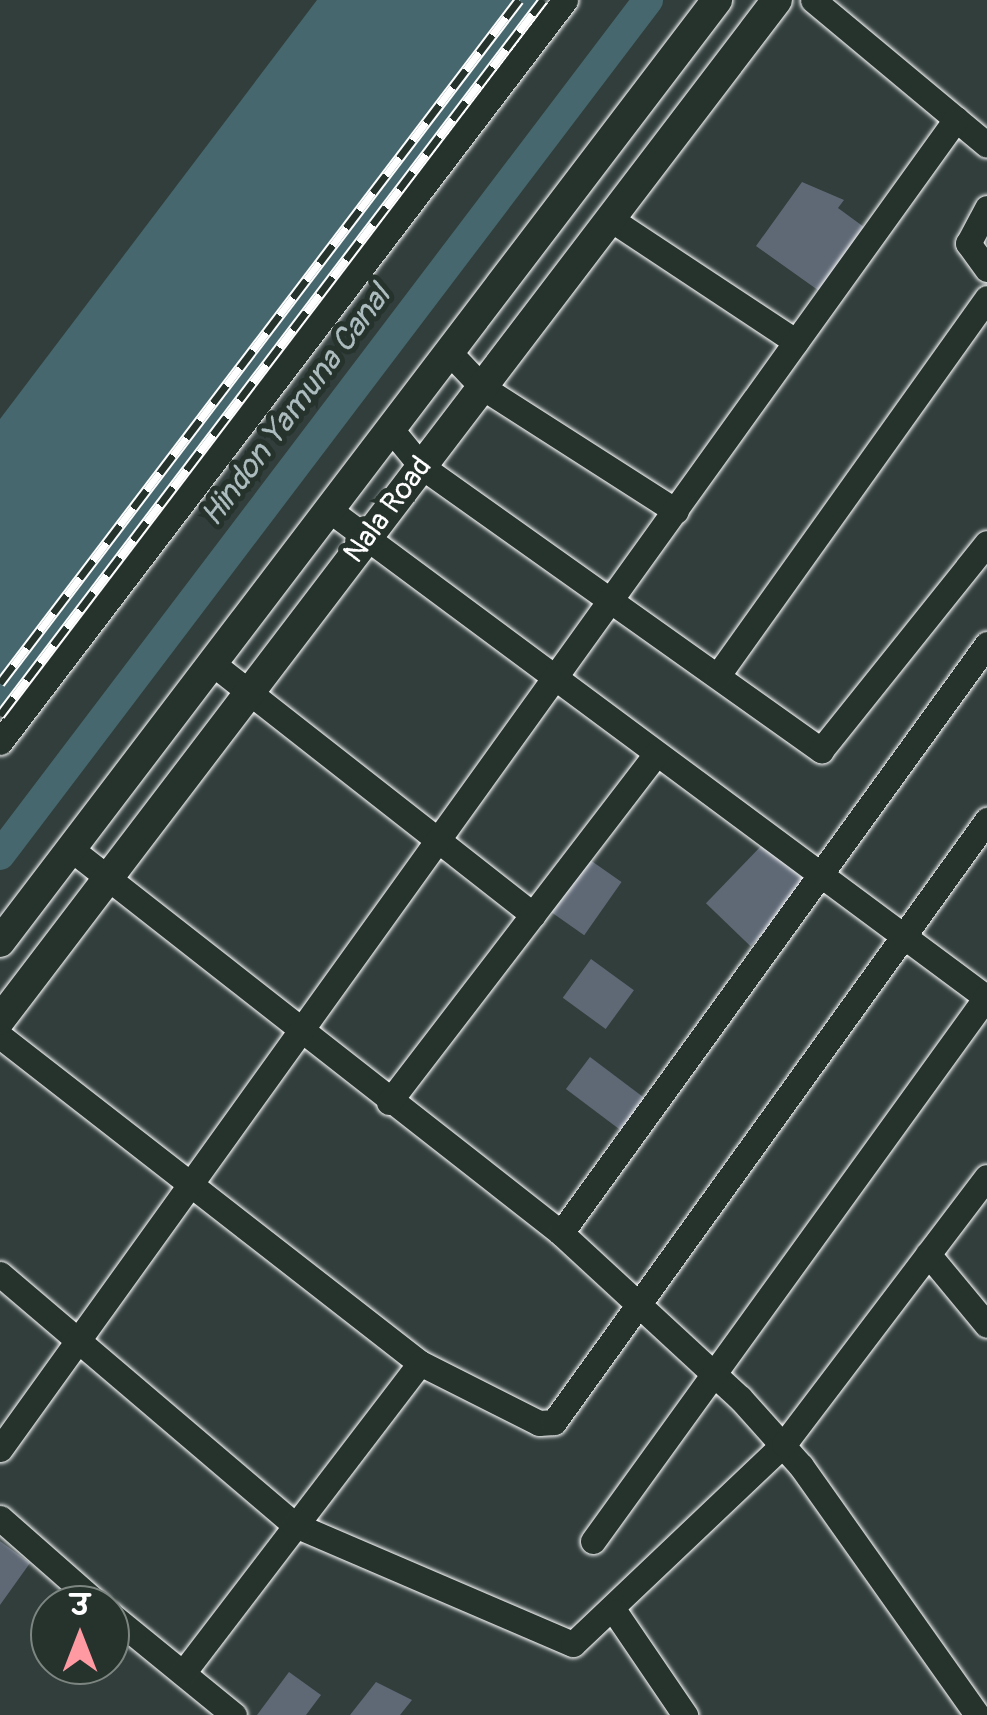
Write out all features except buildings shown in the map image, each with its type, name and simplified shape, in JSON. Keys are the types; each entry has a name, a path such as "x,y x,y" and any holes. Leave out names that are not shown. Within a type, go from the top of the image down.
{"street":[{"path":"0,742 565,0"},
{"name":"Nala Road","path":"0,942 717,0"},
{"name":"Nala Road","path":"0,1020 777,0"},
{"path":"813,0 987,145"},
{"path":"0,1450 80,1334 191,1188 609,594 676,511 956,119"},
{"path":"987,208 968,243 987,270"},
{"path":"609,218 796,342"},
{"path":"718,674 987,298"},
{"path":"448,351 482,388 676,511"},
{"path":"390,428 421,466 609,594 820,750 987,543"},
{"path":"328,509 556,673 656,754 987,997 593,1541"},
{"path":"561,1233 987,644"},
{"path":"212,663 532,916"},
{"path":"389,1102 656,754"},
{"path":"0,1036 420,1363 550,1424 987,820"},
{"path":"71,849 561,1233 714,1374 784,1444 977,1715"},
{"path":"0,1274 80,1334 296,1525 565,1644 591,1636 784,1444 987,1176"},
{"path":"928,1254 987,1325"},
{"path":"183,1672 420,1363"},
{"path":"0,1518 76,1585"},
{"path":"615,1612 685,1715"},
{"path":"130,1630 234,1715"}],"water":[{"path":"317,0 542,0 0,712 0,419"}],"waterway":[{"name":"Hindon Yamuna Canal","path":"0,855 648,0"}],"railway":[{"path":"0,683 519,0"},
{"path":"0,715 543,0"}]}
